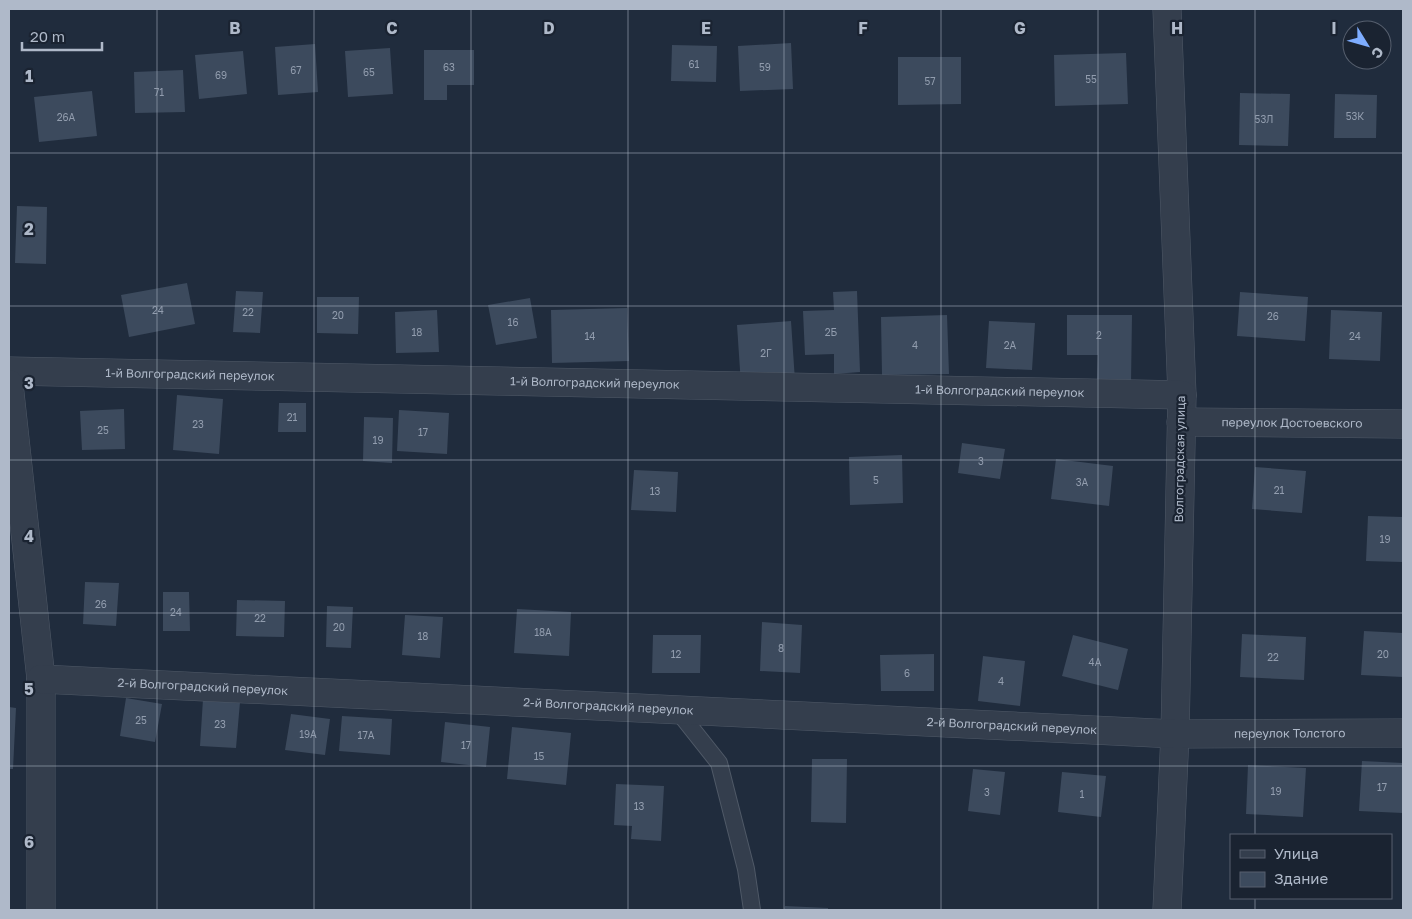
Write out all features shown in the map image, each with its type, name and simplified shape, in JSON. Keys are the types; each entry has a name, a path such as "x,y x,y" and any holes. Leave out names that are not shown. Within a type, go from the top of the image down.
{"street":[{"name":"Волгоградская улица","path":"1167,9 1182,395 1175,734 1168,910"},
{"name":"1-й Волгоградский переулок","path":"9,372 1182,395"},
{"path":"9,384 41,679 41,910"},
{"name":"переулок Достоевского","path":"1181,422 1403,424"},
{"name":"2-й Волгоградский переулок","path":"41,679 1175,734"},
{"name":"переулок Толстого","path":"1175,734 1403,733"}],"lane":[{"path":"677,710 719,763 746,869 752,910"}],"building":[{"path":"791,43 793,89 740,91 738,46"},
{"path":"315,44 318,92 278,95 275,47"},
{"path":"672,45 717,46 716,82 671,81"},
{"path":"390,48 393,94 348,97 345,51"},
{"path":"424,50 474,50 474,85 447,85 447,100 424,100"},
{"path":"243,51 247,94 199,99 195,55"},
{"path":"1126,53 1128,104 1055,106 1054,55"},
{"path":"898,57 961,57 961,104 898,105"},
{"path":"183,70 185,112 135,113 134,72"},
{"path":"92,91 97,136 39,142 34,97"},
{"path":"1240,93 1290,94 1288,146 1239,145"},
{"path":"1335,94 1377,95 1376,138 1334,138"},
{"path":"17,206 47,207 46,264 15,263"},
{"path":"187,283 195,324 129,337 121,295"},
{"path":"236,291 263,292 260,333 233,332"},
{"path":"857,291 860,372 834,374 834,354 805,355 803,311 834,310 833,292"},
{"path":"1240,292 1308,297 1305,341 1237,336"},
{"path":"317,297 359,297 358,334 317,333"},
{"path":"530,298 537,338 496,345 488,305"},
{"path":"627,308 629,361 552,363 551,310"},
{"path":"437,310 439,352 396,353 395,312"},
{"path":"1331,310 1382,312 1380,361 1329,359"},
{"path":"947,315 949,374 882,375 881,317"},
{"path":"1067,315 1132,315 1131,383 1097,382 1098,355 1067,355"},
{"path":"791,321 795,381 741,385 737,325"},
{"path":"989,321 1035,323 1032,370 986,368"},
{"path":"177,395 223,399 219,454 173,450"},
{"path":"279,403 306,403 306,432 278,432"},
{"path":"124,409 125,449 82,450 80,411"},
{"path":"399,410 449,413 447,454 397,451"},
{"path":"364,417 393,418 392,463 363,461"},
{"path":"962,443 1005,449 1000,479 958,473"},
{"path":"902,455 903,503 850,505 849,457"},
{"path":"1056,459 1113,466 1109,506 1051,499"},
{"path":"1255,467 1306,471 1302,513 1252,509"},
{"path":"634,470 678,472 676,512 631,510"},
{"path":"1368,516 1403,517 1403,562 1366,561"},
{"path":"85,582 119,583 116,626 83,624"},
{"path":"163,592 189,592 190,631 163,631"},
{"path":"237,600 285,601 284,637 236,636"},
{"path":"327,606 353,607 351,648 326,647"},
{"path":"517,609 571,612 569,656 514,653"},
{"path":"405,615 443,617 440,658 402,655"},
{"path":"762,622 802,625 800,673 760,671"},
{"path":"1364,631 1403,633 1403,677 1361,675"},
{"path":"1242,634 1306,637 1304,680 1240,677"},
{"path":"653,635 701,635 700,673 652,673"},
{"path":"1073,635 1128,649 1118,690 1062,676"},
{"path":"934,654 934,691 881,691 880,655"},
{"path":"983,656 1025,661 1020,706 978,701"},
{"path":"126,698 162,704 155,742 120,736"},
{"path":"203,699 240,702 236,748 200,746"},
{"path":"9,707 16,708 13,769 9,769"},
{"path":"291,714 330,719 325,755 285,750"},
{"path":"342,716 392,719 390,755 339,751"},
{"path":"445,722 490,727 486,767 441,762"},
{"path":"512,727 571,733 566,785 507,779"},
{"path":"812,759 847,759 846,823 811,822"},
{"path":"1362,761 1403,763 1403,813 1359,811"},
{"path":"1248,765 1306,768 1303,817 1246,814"},
{"path":"973,769 1005,772 1000,815 968,811"},
{"path":"1062,772 1106,776 1101,817 1058,812"},
{"path":"616,784 664,786 661,841 631,839 632,826 614,825"},
{"path":"785,906 828,908 828,910 784,910"}]}
